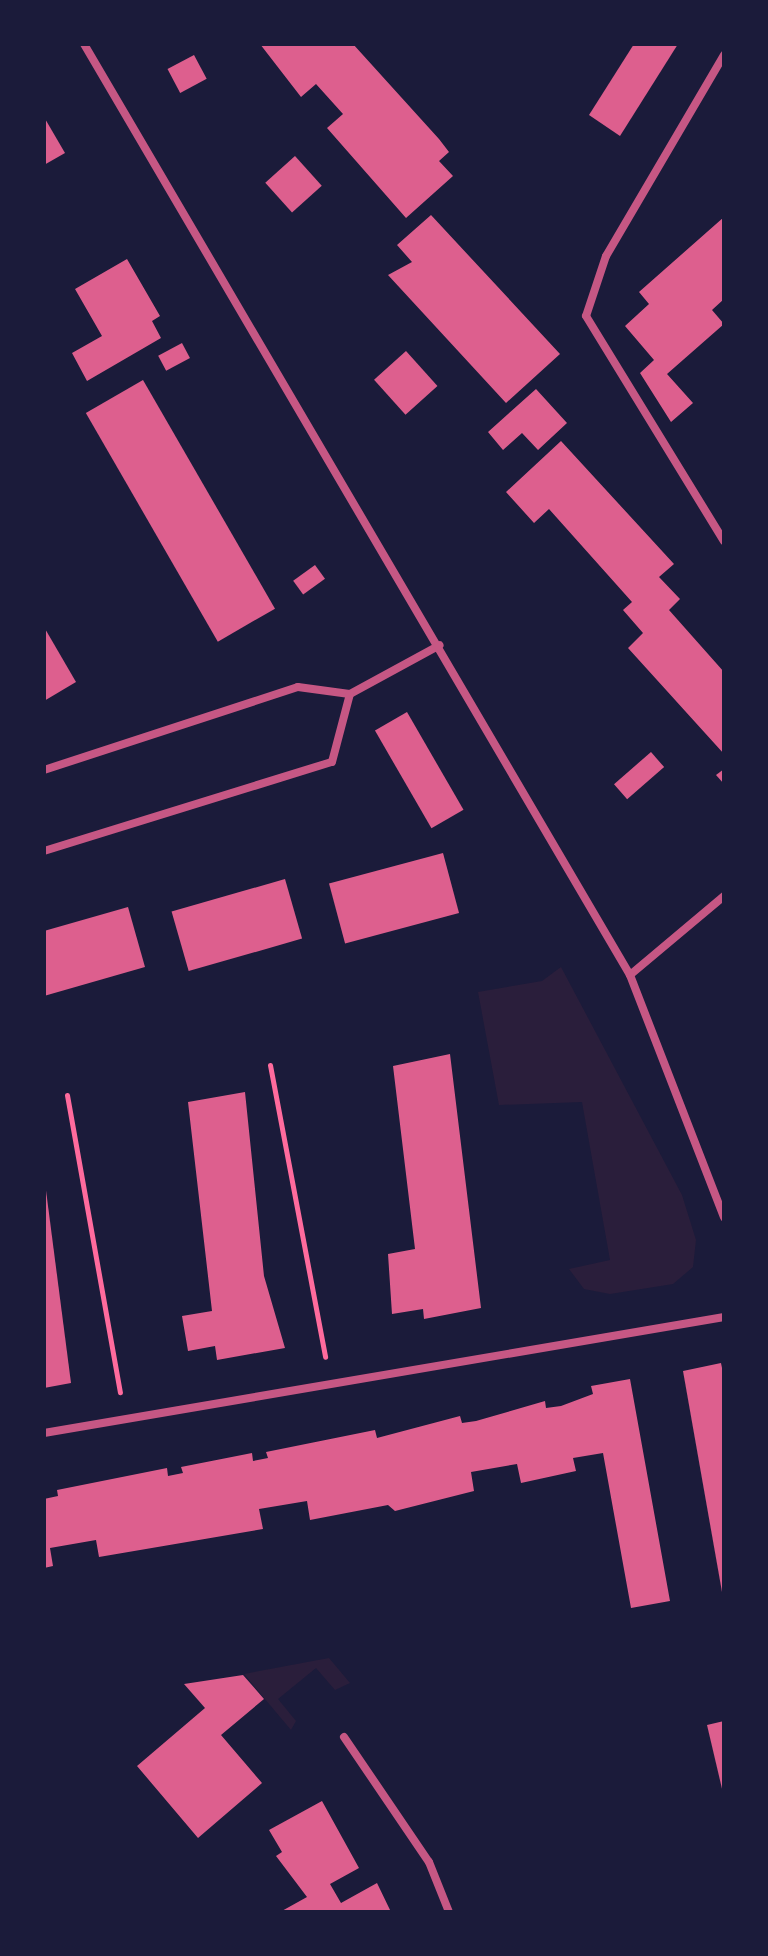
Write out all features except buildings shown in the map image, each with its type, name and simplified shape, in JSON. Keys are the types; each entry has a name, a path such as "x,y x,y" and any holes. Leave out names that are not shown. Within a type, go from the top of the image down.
{"street":[{"path":"84,44 440,645 630,975 724,1217"},
{"path":"724,55 606,256 586,316 724,541"},
{"path":"44,770 298,687 350,694 440,645"},
{"path":"44,851 332,762 350,694"},
{"path":"630,975 724,896"},
{"path":"44,1433 724,1317"},
{"path":"344,1737 429,1862 449,1912"}],"path":[{"path":"270,1065 329,1382"},
{"path":"67,1095 125,1417"}],"shaded area":[{"path":"561,967 682,1195 696,1240 693,1267 673,1284 610,1294 584,1289 569,1269 610,1260 582,1102 499,1105 478,992 542,981"},
{"path":"329,1658 350,1683 335,1690 316,1668 278,1699 296,1721 291,1730 244,1674"}]}
